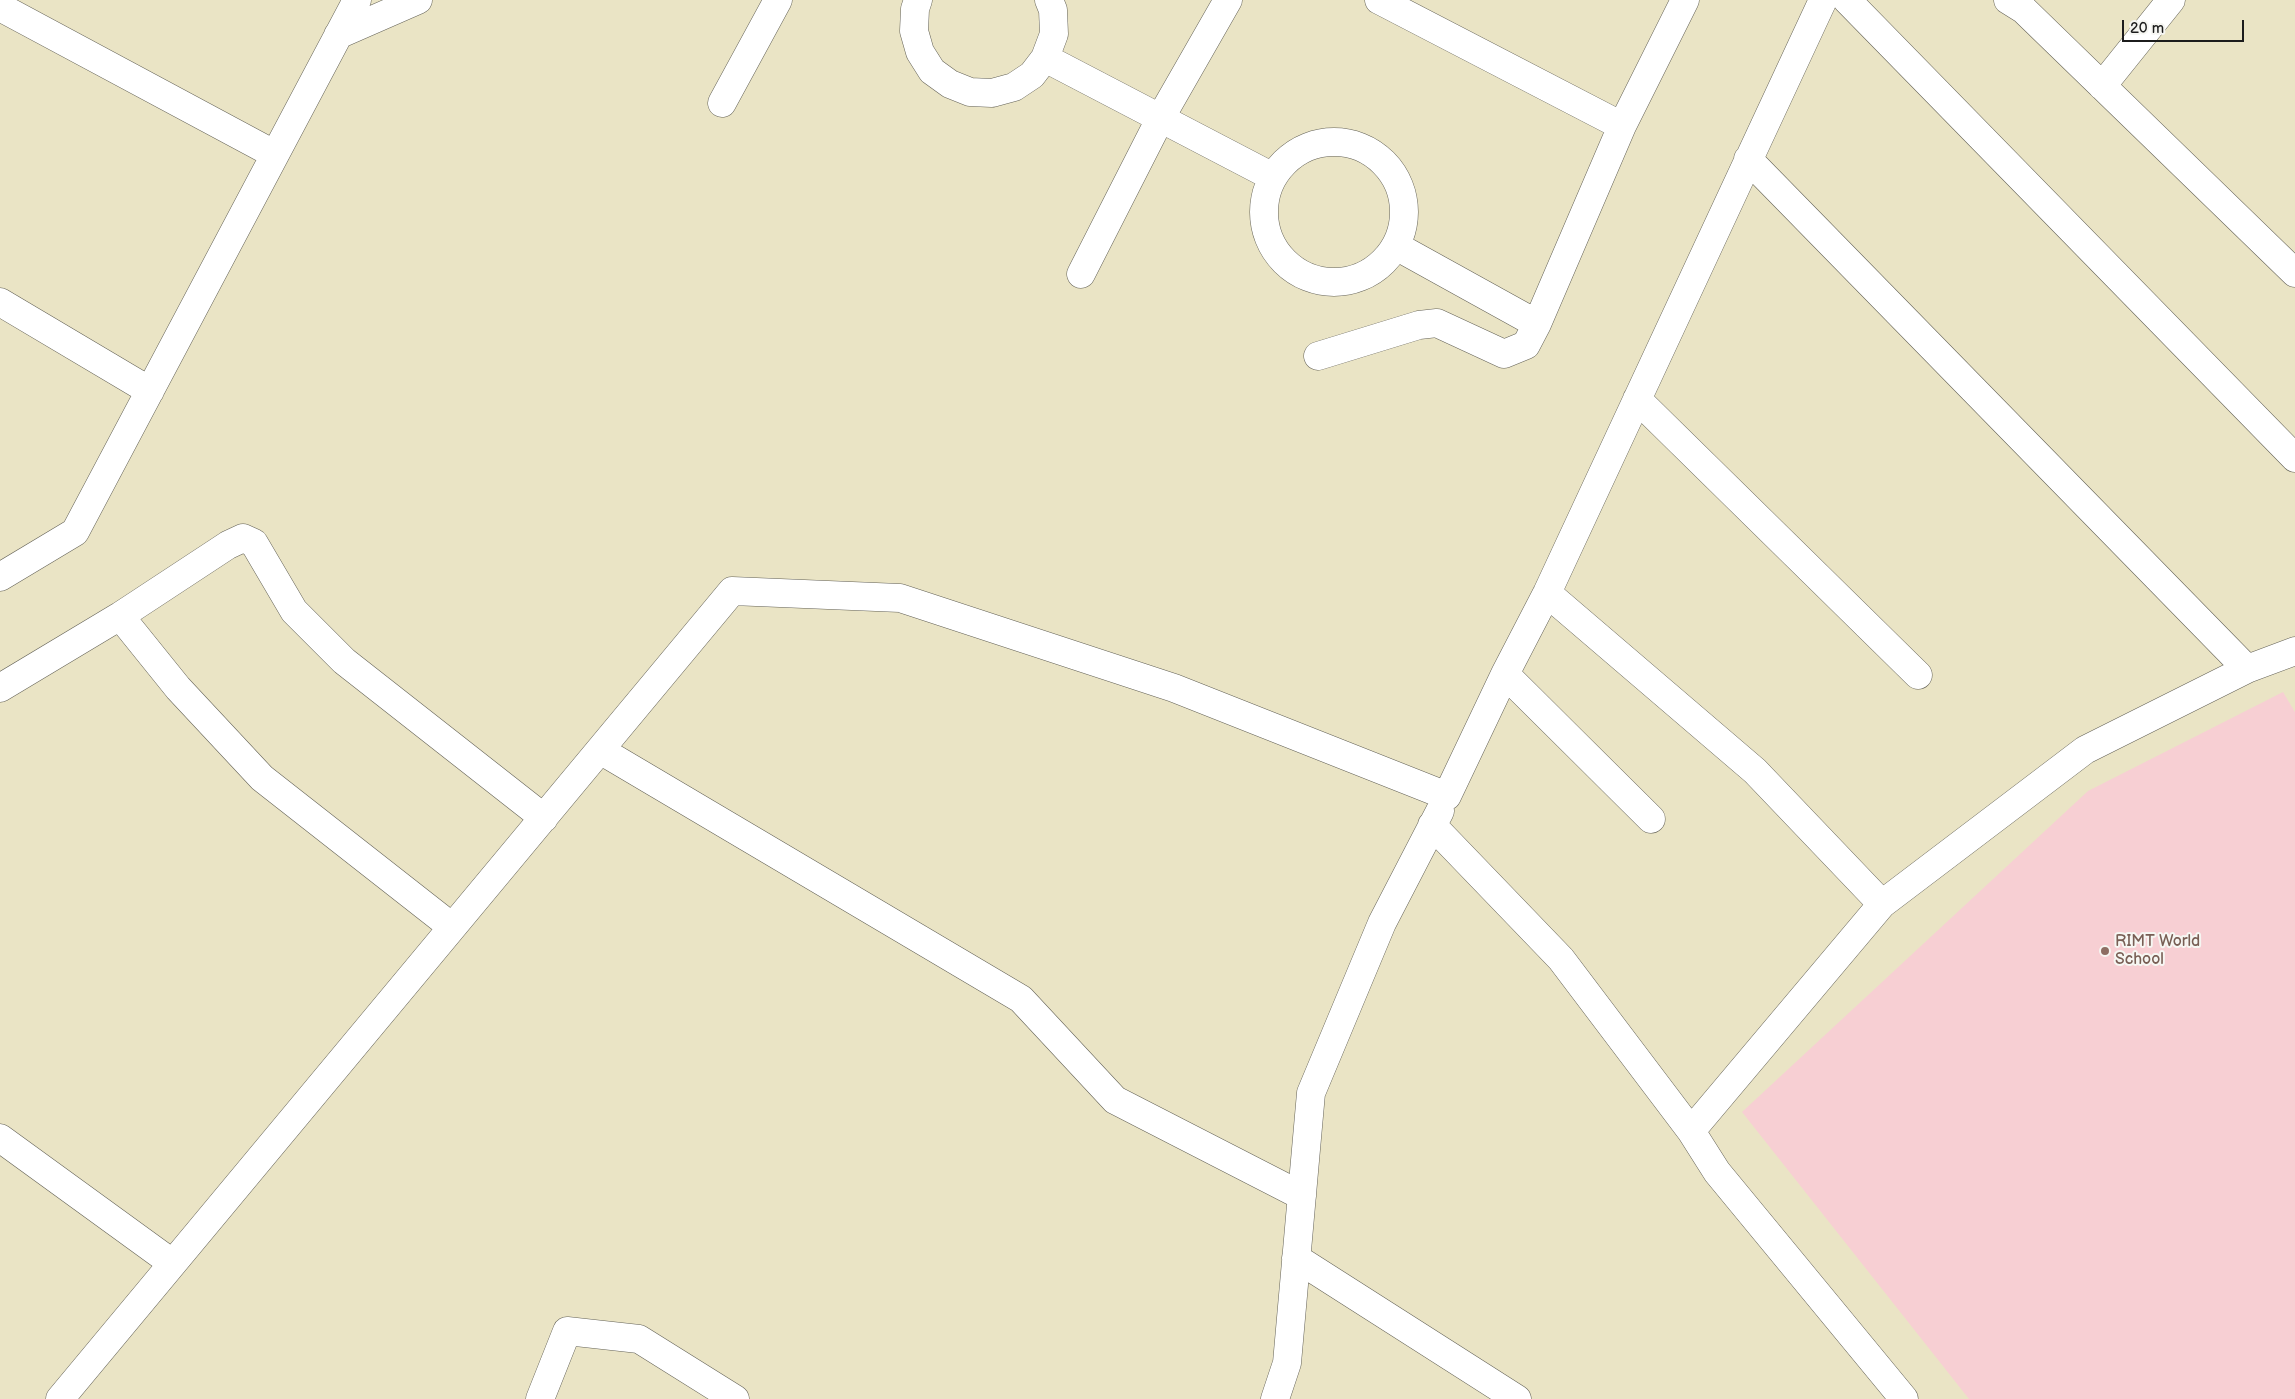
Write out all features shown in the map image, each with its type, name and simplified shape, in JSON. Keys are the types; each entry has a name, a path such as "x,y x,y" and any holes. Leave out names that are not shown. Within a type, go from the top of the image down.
{"street":[{"path":"0,577 75,532 256,194 274,154 357,0"},
{"path":"338,35 418,0"},
{"path":"722,103 778,0"},
{"path":"918,0 915,9 914,31 920,52 932,71 950,84 970,92 992,93 1014,87 1032,74 1046,58 1054,34 1053,10 1050,0"},
{"path":"1081,274 1161,117 1228,0"},
{"path":"1379,0 1622,126"},
{"path":"1318,356 1419,325 1437,323 1504,354 1526,345 1537,324 1622,126 1686,0"},
{"path":"1275,1399 1287,1363 1311,1093 1382,923 1547,593 1823,0"},
{"path":"1847,0 2295,458"},
{"path":"2008,0 2024,10 2295,273"},
{"path":"2102,86 2171,0"},
{"path":"0,8 274,154"},
{"path":"1046,58 1273,177"},
{"path":"1333,141 1357,145 1379,157 1394,176 1403,198 1404,223 1396,246 1382,263 1364,276 1350,280 1342,282 1321,280 1300,273 1282,259 1270,241 1264,220 1265,198 1273,177 1288,158 1309,145 1333,141"},
{"path":"1748,159 2247,669"},
{"path":"1396,246 1537,324"},
{"path":"0,302 150,391"},
{"path":"1637,399 1918,675"},
{"path":"0,688 120,616 228,545 243,538 254,543 294,611 344,661 544,818"},
{"path":"60,1399 732,590 900,598 1174,688 1447,796"},
{"path":"1547,593 1755,771 1882,904"},
{"path":"120,616 178,688 262,778 452,927"},
{"path":"1691,1131 1882,904 2085,750 2247,669 2295,652"},
{"path":"1505,674 1650,819"},
{"path":"600,750 1021,999 1115,1100 1302,1196"},
{"path":"1432,825 1561,959 1691,1131 1717,1172 1904,1399"},
{"path":"0,1138 172,1263"},
{"path":"1296,1258 1518,1399"},
{"path":"540,1399 567,1331 639,1339 735,1399"}],"shaded area":[{"name":"RIMT World School","path":"2283,692 2295,712 2295,1399 1969,1399 1742,1112 2088,791"}],"place":[{"name":"RIMT World School","path":"2105,951"}]}
